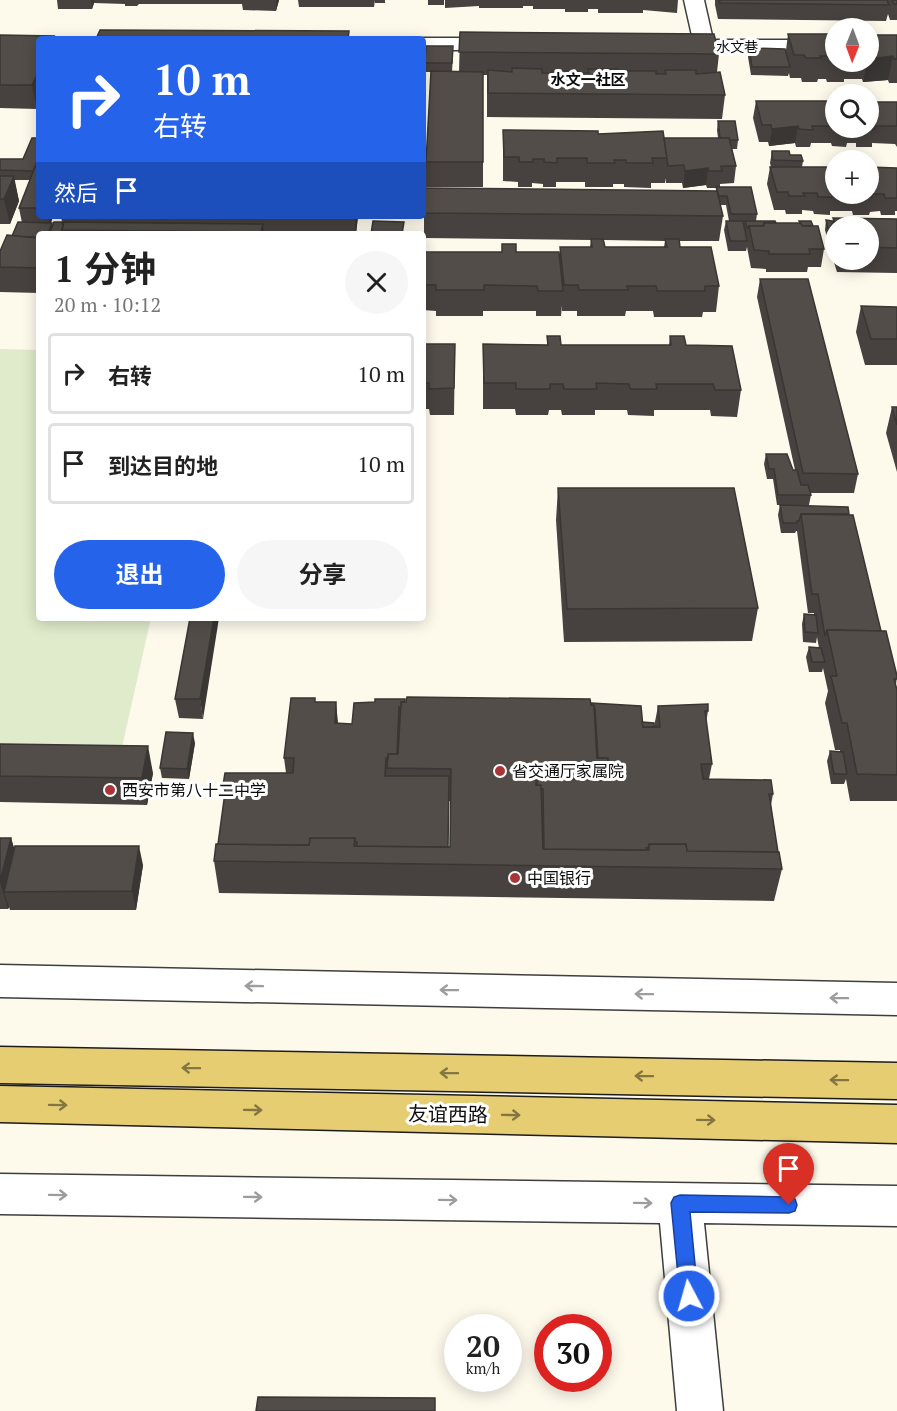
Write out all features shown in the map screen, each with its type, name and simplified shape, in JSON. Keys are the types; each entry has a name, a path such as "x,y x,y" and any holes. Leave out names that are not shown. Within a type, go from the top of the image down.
{"main road":[{"path":"0,1065 897,1081"},
{"name":"友谊西路","path":"0,1104 897,1124"}],"street":[{"path":"694,0 704,46"},
{"path":"426,44 528,45"},
{"name":"水文巷","path":"657,45 825,46"},
{"path":"0,981 897,999"},
{"path":"0,1194 897,1206"},
{"path":"680,1203 700,1411"}],"green space":[{"path":"0,349 36,350 36,621 150,621 120,756 0,755"}],"building":[{"path":"719,0 887,0 889,5 720,3"},
{"path":"100,30 349,31 348,36 97,36"},
{"path":"460,32 714,34 719,54 459,52"},
{"path":"788,34 825,34 825,56 806,58 804,55 794,55"},
{"path":"0,35 54,36 36,36 36,76 32,85 0,85"},
{"path":"879,35 897,35 897,59 893,56 879,58"},
{"path":"426,46 453,46 452,63 426,63"},
{"path":"749,48 785,49 790,67 752,67"},
{"path":"512,68 542,69 542,73 579,71 579,73 589,73 588,69 618,69 619,74 628,74 628,71 656,71 656,74 666,74 665,70 696,70 696,74 720,72 725,95 488,93 488,70 512,72"},
{"path":"431,71 483,72 483,162 426,162"},
{"path":"756,101 825,101 825,126 812,126 813,130 799,129 798,126 772,129 771,125 762,125"},
{"path":"879,102 897,102 897,126 879,126"},
{"path":"718,121 735,121 738,140 720,138"},
{"path":"503,130 598,131 598,134 663,131 667,158 652,158 653,163 626,163 626,160 614,160 615,163 587,163 587,158 557,158 557,163 544,162 544,159 519,162 519,157 504,157"},
{"path":"32,138 36,138 36,164 33,171 0,170 0,159 23,159"},
{"path":"664,138 729,138 736,166 721,166 722,171 709,171 708,168 685,171 684,165 668,166"},
{"path":"772,151 789,151 790,155 801,155 803,161 773,160"},
{"path":"35,167 36,167 36,208 19,208"},
{"path":"770,167 825,167 825,197 818,197 817,193 789,196 788,192 777,192"},
{"path":"879,167 897,168 897,198 885,198 884,194 879,194"},
{"path":"0,176 14,176 4,199 0,199"},
{"path":"716,187 751,187 757,214 731,214 727,196 719,196"},
{"path":"426,188 717,191 723,216 426,213"},
{"path":"879,219 897,219 897,248 879,247"},
{"path":"373,221 404,222 402,231 371,231"},
{"path":"726,221 743,221 747,241 730,241"},
{"path":"745,221 775,221 776,223 764,223 763,226 747,228"},
{"path":"799,221 811,221 813,226 802,226"},
{"path":"18,222 52,223 49,231 36,231 36,237 12,236"},
{"path":"54,222 62,222 62,231 50,231"},
{"path":"64,222 263,224 261,231 62,230"},
{"path":"764,223 801,223 802,226 818,226 824,249 809,249 810,254 769,254 769,251 754,250 749,226 764,226"},
{"path":"7,235 36,238 36,268 0,267 0,251"},
{"path":"591,239 603,239 605,247 667,247 665,239 679,239 680,247 711,247 719,286 705,286 705,291 657,291 656,286 627,286 628,290 579,290 578,285 564,285 560,247 592,247"},
{"path":"502,244 516,244 516,252 559,252 563,291 538,291 537,286 484,285 484,290 436,290 436,285 426,285 426,252 502,252"},
{"path":"760,279 808,279 858,474 803,473"},
{"path":"861,306 897,307 897,339 871,339"},
{"path":"547,336 560,336 561,345 671,345 670,336 684,336 686,345 732,346 741,390 715,390 713,384 656,384 657,389 630,389 629,384 596,383 597,389 564,389 563,384 550,384 550,389 516,389 516,383 484,383 483,344 548,345"},
{"path":"426,344 455,344 454,388 429,389 429,383 426,383"},
{"path":"892,407 897,407 897,425"},
{"path":"766,454 787,454 793,470 797,470 801,485 808,485 811,495 778,495 774,469 769,469"},
{"path":"558,488 734,488 758,608 567,609"},
{"path":"780,505 848,507 849,514 801,514 797,523 783,523"},
{"path":"801,514 853,515 881,631 827,630 825,636 818,594 812,594"},
{"path":"804,614 816,615 818,633 805,632"},
{"path":"189,621 213,621 200,699 175,699"},
{"path":"827,630 886,631 897,676 897,679 894,679 897,690 897,775 857,774 847,723 842,723 831,676 837,676"},
{"path":"809,647 821,648 825,662 812,662"},
{"path":"407,697 590,699 591,705 594,705 597,758 608,758 609,773 536,772 536,785 541,785 543,849 649,850 649,844 686,844 687,850 779,852 782,869 214,861 216,844 309,845 310,838 355,838 354,846 450,847 451,769 387,768 388,754 398,754 401,702 406,702"},
{"path":"291,698 315,698 315,702 336,702 335,723 352,724 354,703 375,702 375,699 405,699 399,707 397,754 388,754 385,776 449,776 448,847 357,846 355,838 310,838 309,845 218,844 226,785 223,785 225,773 293,773 294,758 284,758"},
{"path":"591,703 641,706 643,727 660,727 658,706 708,704 708,711 705,711 712,764 701,764 703,779 771,780 773,794 769,794 778,852 687,851 686,844 649,844 647,850 544,849 543,789 541,785 537,785 537,779 610,780 608,758 598,758 595,709"},
{"path":"642,722 654,723 654,727 643,727"},
{"path":"166,732 193,733 187,769 160,768"},
{"path":"0,744 148,746 142,778 0,776"},
{"path":"830,751 843,752 847,774 834,774"},
{"path":"0,838 11,838 0,882"},
{"path":"15,846 139,846 132,891 4,892"},
{"path":"258,1397 435,1398 435,1411 256,1411"}],"place":[{"name":"省交通厅家属院","path":"500,771"},
{"name":"西安市第八十二中学","path":"110,790"},
{"name":"中国银行","path":"515,878"}],"district":[{"name":"水文一社区","path":"588,79"}],"route":[{"path":"689,1296 680,1203 789,1205"}]}
